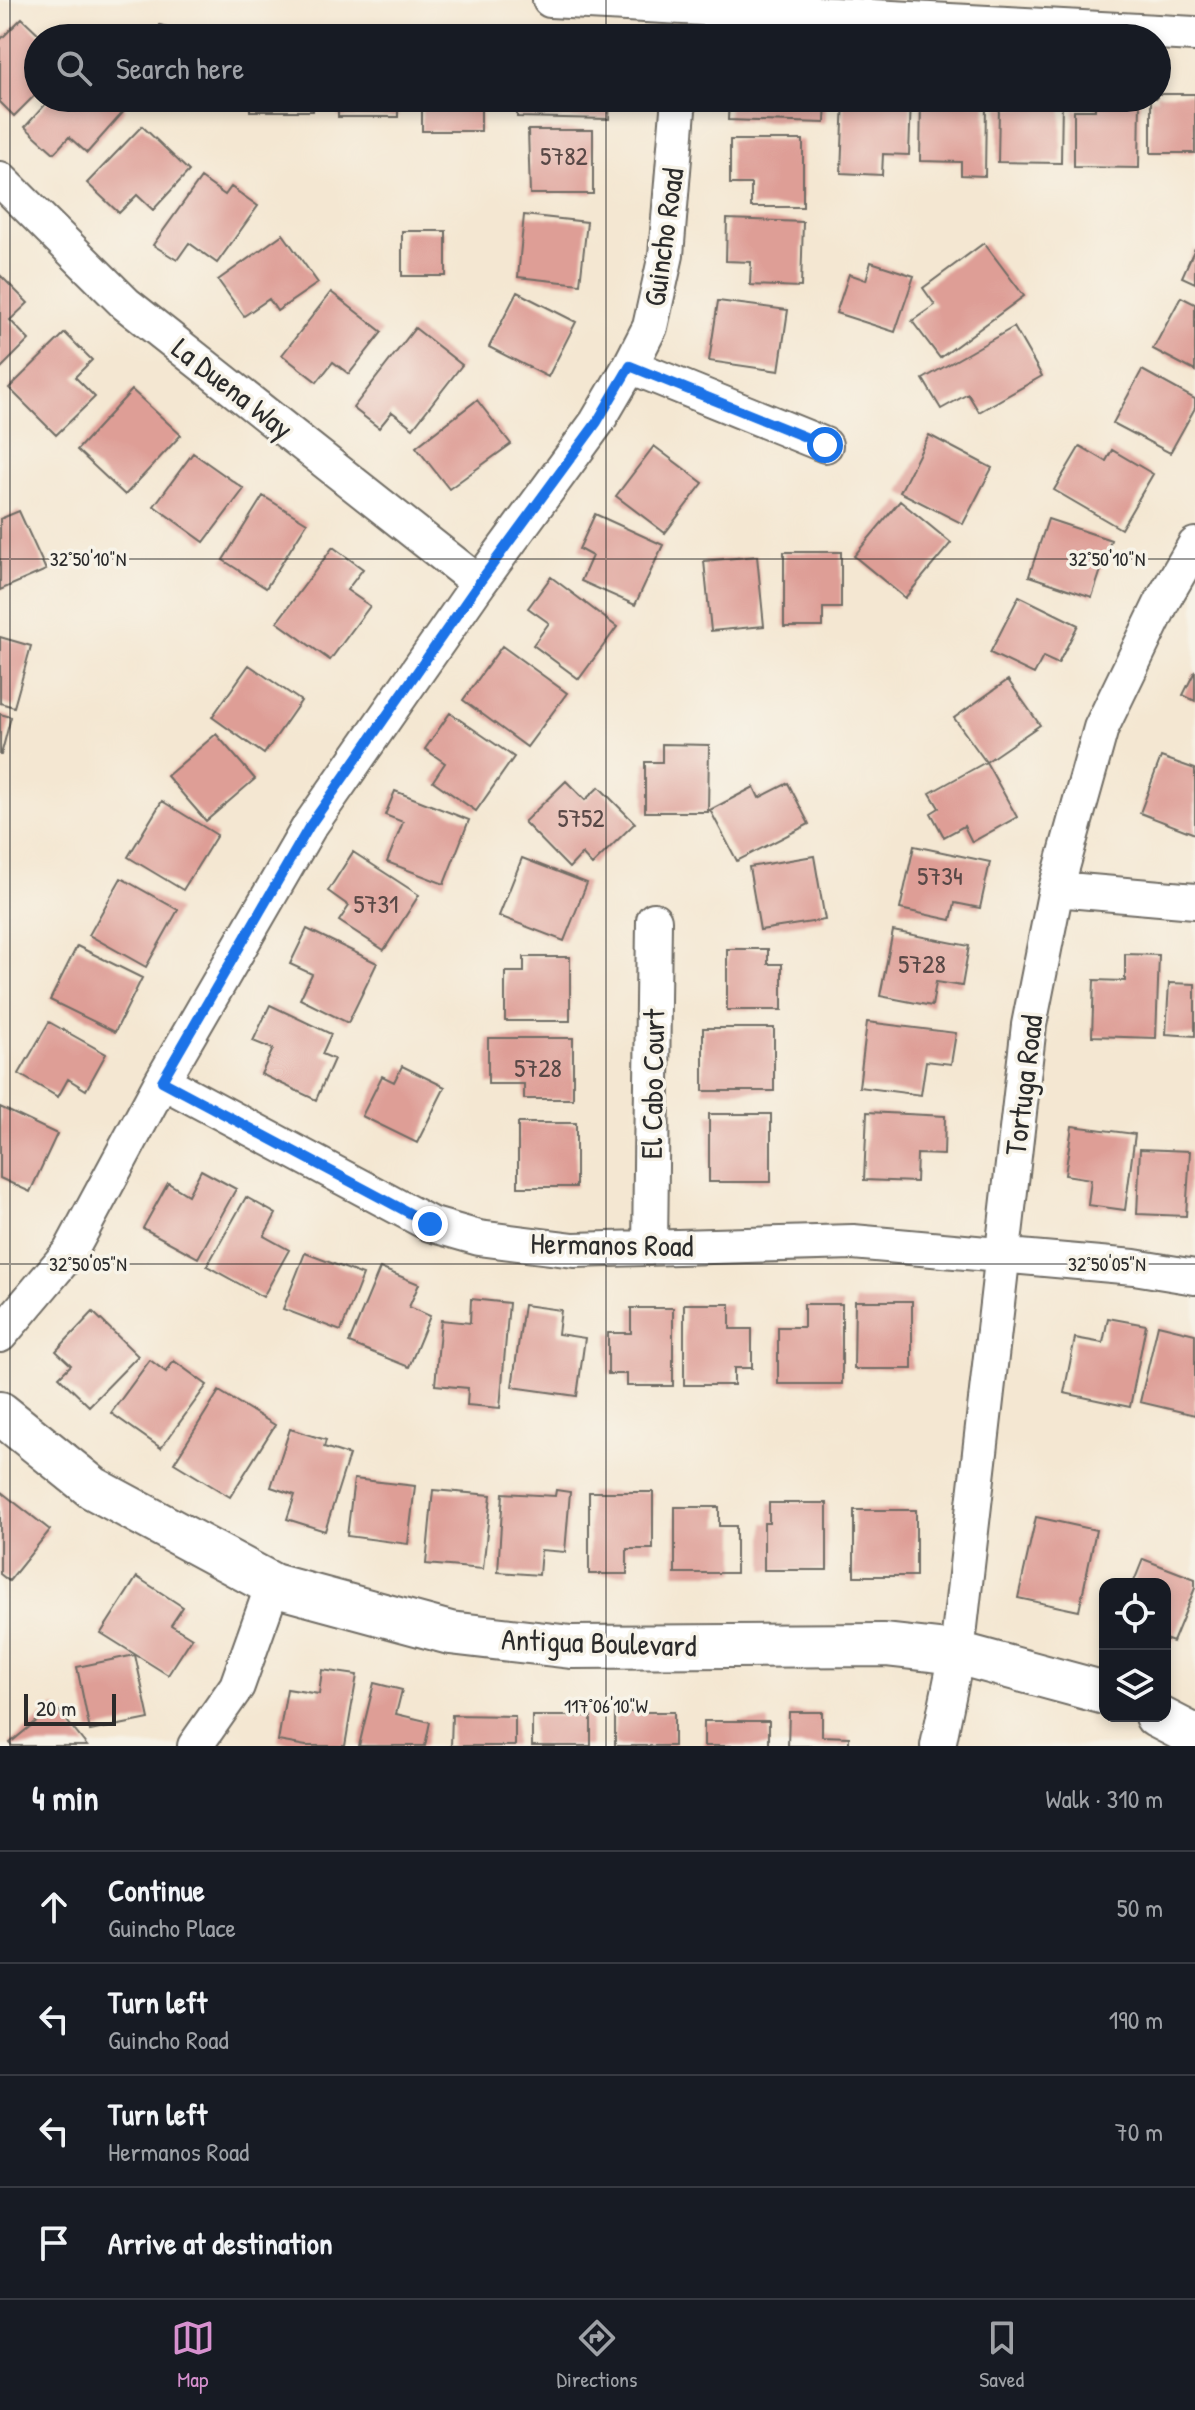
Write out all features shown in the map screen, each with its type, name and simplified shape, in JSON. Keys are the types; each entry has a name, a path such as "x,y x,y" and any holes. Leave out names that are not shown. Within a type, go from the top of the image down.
{"street":[{"path":"550,0 685,23 731,24"},
{"path":"1171,33 1195,34"},
{"name":"Guincho Road","path":"0,1335 70,1252 162,1081 309,827 479,583 597,422 630,366 650,327 666,255 678,112"},
{"name":"La Duena Way","path":"0,179 126,304 479,583"},
{"path":"630,366 825,445"},
{"name":"Tortuga Road","path":"938,1746 957,1653 1029,1025 1056,889 1101,728 1163,600 1195,545"},
{"path":"1056,889 1195,901"},
{"name":"El Cabo Court","path":"650,1248 654,920"},
{"name":"Hermanos Road","path":"162,1081 430,1224 479,1238 574,1250 853,1242 1134,1267 1195,1277"},
{"name":"Antigua Boulevard","path":"0,1413 93,1488 273,1585 450,1633 571,1647 885,1645 957,1653 1099,1691"},
{"path":"195,1746 237,1686 273,1585"},
{"path":"1168,1722 1195,1736"}],"building":[{"path":"22,18 28,24 24,24 24,106 14,116 0,102 0,40"},
{"path":"1171,94 1195,94 1195,153 1151,153 1151,112 1171,112"},
{"path":"38,112 123,112 87,153 69,137 54,153 25,127"},
{"path":"338,112 398,112 398,117 338,117"},
{"path":"422,112 481,112 481,131 422,131"},
{"path":"517,112 609,112 609,119 517,117"},
{"path":"728,112 825,112 825,123 728,120"},
{"path":"843,112 911,112 909,155 883,154 882,175 841,173"},
{"path":"921,112 986,112 985,176 961,175 961,162 920,161"},
{"path":"999,112 1062,112 1061,163 998,162"},
{"path":"1074,112 1140,112 1139,168 1074,167"},
{"path":"142,126 189,171 153,210 137,195 119,213 87,183"},
{"path":"528,130 593,130 593,194 530,194"},
{"path":"730,140 803,140 803,207 751,207 751,184 730,184"},
{"path":"201,178 225,195 231,187 258,206 217,263 189,243 177,260 153,245"},
{"path":"524,215 587,222 580,284 518,277"},
{"path":"727,219 803,222 801,287 750,285 751,262 726,261"},
{"path":"402,231 446,231 446,276 402,276"},
{"path":"283,234 318,283 277,311 269,299 244,316 218,280"},
{"path":"984,243 1024,296 940,358 912,321 935,305 923,288"},
{"path":"1195,248 1195,283 1182,277"},
{"path":"871,262 914,276 895,332 836,313 849,274 866,280"},
{"path":"0,275 28,303 10,320 29,340 0,369"},
{"path":"331,292 382,332 349,374 333,362 317,382 282,355"},
{"path":"517,292 576,322 548,377 489,347"},
{"path":"1181,297 1195,304 1195,371 1153,349"},
{"path":"718,301 788,310 779,371 709,361"},
{"path":"1014,327 1042,376 979,412 968,394 941,409 923,379"},
{"path":"415,328 462,365 413,428 392,412 379,428 353,408"},
{"path":"65,333 92,360 75,377 95,397 56,435 9,388"},
{"path":"1142,370 1195,399 1195,408 1170,453 1113,423"},
{"path":"132,390 181,435 125,495 77,450"},
{"path":"477,400 511,444 449,489 416,447"},
{"path":"929,435 992,468 963,524 900,492"},
{"path":"654,446 703,483 665,533 616,496"},
{"path":"1080,446 1106,461 1112,450 1153,474 1121,529 1054,490"},
{"path":"193,453 244,489 204,542 154,506"},
{"path":"263,496 307,523 266,588 223,560"},
{"path":"900,501 951,543 905,598 854,556"},
{"path":"19,511 46,570 0,590 0,519"},
{"path":"595,514 663,545 635,605 581,581 592,556 579,549"},
{"path":"1048,519 1111,540 1092,597 1029,576"},
{"path":"333,547 363,569 347,590 370,606 330,660 277,622"},
{"path":"784,552 841,552 841,608 823,608 823,627 784,627"},
{"path":"757,556 764,626 711,631 704,561"},
{"path":"551,577 617,627 579,679 533,645 549,623 528,608"},
{"path":"1019,596 1078,625 1058,664 1043,657 1034,674 990,653"},
{"path":"0,637 31,646 14,707 0,703"},
{"path":"502,646 567,693 527,747 463,700"},
{"path":"249,665 301,701 264,754 212,717"},
{"path":"1195,671 1195,701 1183,695"},
{"path":"1008,680 1040,725 986,762 954,718"},
{"path":"450,713 514,757 476,811 433,781 445,763 425,749"},
{"path":"0,714 11,717 1,755 0,755"},
{"path":"216,734 255,779 206,821 167,776"},
{"path":"662,744 709,745 708,812 645,812 645,762 662,762"},
{"path":"1161,757 1195,769 1195,834 1140,813"},
{"path":"986,762 1017,817 972,842 964,826 944,837 931,813 939,808 930,793"},
{"path":"566,781 585,800 599,787 635,823 592,865 582,854 569,868 524,822"},
{"path":"788,783 809,824 737,861 710,810 754,787 759,798"},
{"path":"395,791 469,820 444,884 387,862 403,822 385,815"},
{"path":"162,801 217,835 183,890 128,857"},
{"path":"914,846 990,862 980,908 955,903 951,920 900,909"},
{"path":"353,852 419,895 384,950 339,921 349,906 328,891"},
{"path":"814,856 825,920 760,930 749,867"},
{"path":"522,858 587,883 564,941 499,916"},
{"path":"121,878 178,910 146,967 89,935"},
{"path":"307,929 377,963 348,1023 300,999 312,974 290,964"},
{"path":"893,931 969,946 962,986 936,982 932,1006 880,996"},
{"path":"77,946 142,978 115,1032 50,1000"},
{"path":"727,949 768,949 768,964 782,964 782,1010 727,1010"},
{"path":"1125,954 1159,955 1156,1038 1092,1036 1094,980 1125,981"},
{"path":"524,957 570,957 570,1021 505,1021 505,972 524,972"},
{"path":"1169,983 1195,984 1195,1036 1166,1034"},
{"path":"270,1005 331,1034 322,1054 334,1059 316,1100 261,1074 273,1049 253,1041"},
{"path":"49,1022 106,1054 86,1090 68,1079 58,1097 19,1074"},
{"path":"867,1022 956,1033 951,1064 926,1061 921,1095 859,1087"},
{"path":"703,1028 774,1028 774,1091 703,1091"},
{"path":"488,1038 573,1038 573,1099 524,1099 524,1084 488,1084"},
{"path":"402,1066 445,1087 417,1143 362,1116 382,1076 394,1082"},
{"path":"0,1107 57,1134 30,1192 0,1178"},
{"path":"867,1112 945,1116 944,1155 917,1154 916,1182 864,1180"},
{"path":"709,1114 771,1114 771,1182 709,1182"},
{"path":"518,1123 576,1123 576,1187 518,1187"},
{"path":"1072,1126 1135,1134 1125,1210 1088,1205 1091,1179 1065,1175"},
{"path":"1140,1149 1190,1151 1186,1216 1137,1214"},
{"path":"201,1170 236,1189 198,1258 143,1228 168,1183 188,1195"},
{"path":"246,1197 276,1214 264,1236 289,1250 263,1297 207,1266"},
{"path":"305,1253 363,1275 341,1331 283,1309"},
{"path":"380,1268 419,1284 409,1307 430,1316 409,1367 349,1343"},
{"path":"471,1299 509,1303 500,1408 467,1405 468,1388 435,1385 441,1320 470,1323"},
{"path":"855,1301 912,1301 912,1369 854,1369"},
{"path":"684,1304 730,1304 730,1329 752,1329 752,1368 734,1368 734,1385 684,1385"},
{"path":"804,1304 842,1304 842,1384 778,1384 778,1327 804,1327"},
{"path":"524,1305 561,1310 558,1334 585,1338 577,1396 512,1387"},
{"path":"631,1308 673,1308 673,1386 627,1386 627,1374 608,1374 608,1333 631,1333"},
{"path":"93,1312 138,1356 89,1406 59,1377 71,1365 56,1351"},
{"path":"1108,1318 1146,1325 1130,1407 1064,1393 1075,1338 1103,1343"},
{"path":"1158,1325 1195,1334 1195,1415 1140,1402"},
{"path":"150,1360 166,1372 174,1361 207,1385 161,1448 111,1413"},
{"path":"219,1391 275,1425 230,1497 174,1463"},
{"path":"290,1429 326,1440 324,1447 349,1455 325,1531 287,1519 295,1495 271,1487"},
{"path":"354,1479 415,1486 408,1544 347,1536"},
{"path":"433,1490 491,1495 483,1569 426,1564"},
{"path":"556,1490 570,1492 565,1552 541,1550 539,1575 498,1572 503,1493 555,1496"},
{"path":"0,1491 50,1530 9,1581 0,1574"},
{"path":"589,1492 653,1492 653,1549 627,1549 627,1574 589,1574"},
{"path":"769,1503 827,1503 827,1570 764,1570 764,1523 769,1523"},
{"path":"675,1507 719,1507 719,1526 736,1526 736,1573 675,1573"},
{"path":"854,1510 916,1510 916,1576 854,1576"},
{"path":"1036,1517 1096,1530 1079,1611 1018,1598"},
{"path":"1143,1559 1195,1579 1195,1588 1173,1642 1171,1578 1135,1578"},
{"path":"137,1577 183,1607 171,1625 192,1638 168,1675 101,1633"},
{"path":"135,1655 149,1719 90,1731 77,1667"},
{"path":"322,1670 357,1675 345,1746 306,1746 278,1741 287,1689 319,1694"},
{"path":"374,1683 402,1690 396,1714 430,1722 425,1746 359,1746"},
{"path":"55,1706 87,1746 12,1746 10,1743"},
{"path":"615,1712 674,1712 674,1746 615,1746"},
{"path":"789,1712 822,1712 822,1736 849,1737 849,1746 788,1746"},
{"path":"452,1715 515,1716 515,1746 451,1746"},
{"path":"532,1716 591,1716 591,1746 532,1746"},
{"path":"704,1721 769,1721 769,1746 704,1746"}],"route":[{"path":"430,1224 162,1081 309,827 479,583 597,422 630,366 825,445"}]}
